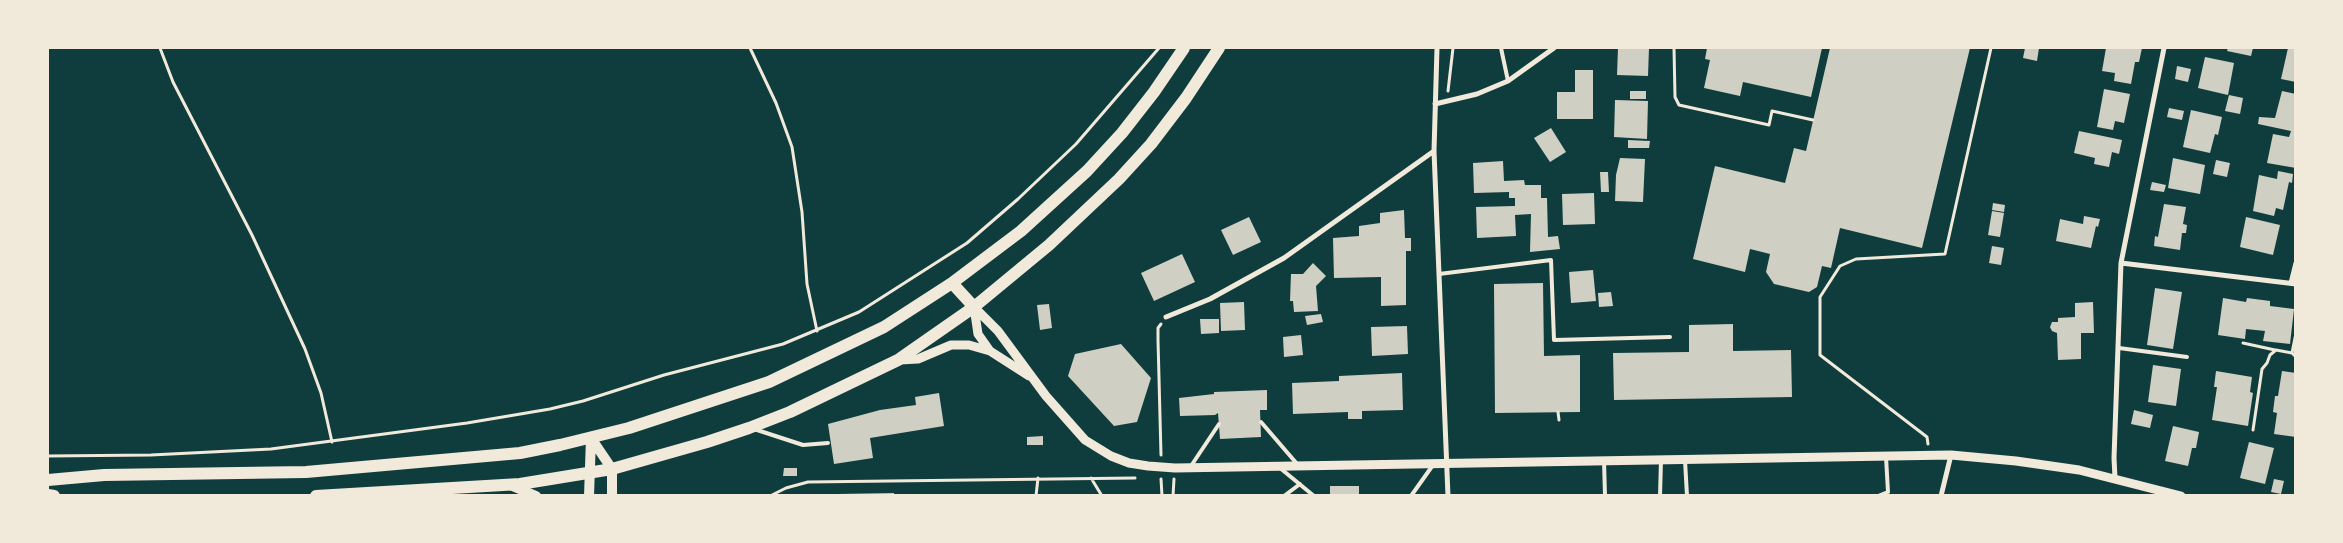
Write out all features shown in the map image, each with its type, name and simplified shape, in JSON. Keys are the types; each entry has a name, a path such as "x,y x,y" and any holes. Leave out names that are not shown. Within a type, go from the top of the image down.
{"main road":[{"path":"48,480 104,475 306,472 424,463 520,452 591,438 675,414 768,382 884,327 952,283 1021,231 1087,171 1122,133 1184,48"},
{"path":"316,496 509,485 612,469 749,428 790,412 898,360 974,307 1049,245 1119,179 1150,144 1186,98 1218,48"},
{"path":"952,283 974,307"},
{"path":"591,438 612,469 612,496"},
{"path":"588,496 591,438"},
{"path":"509,485 536,496"},
{"path":"48,495 54,496"}],"street":[{"path":"1437,48 1434,151 1448,496"},
{"path":"1434,104 1477,94 1508,81 1554,48"},
{"path":"2115,478 2114,458 2122,263 2164,48"},
{"path":"1166,317 1210,299 1284,258 1434,151"},
{"path":"2122,263 2293,283 2296,263"},
{"path":"974,307 978,334 990,351"},
{"path":"974,307 998,331 1032,378 1085,440 1111,456 1148,466 1191,467 1951,455 2025,462 2115,478 2181,496"},
{"path":"898,360 918,359 951,345 969,345 990,351 1032,378"},
{"path":"1940,496 1951,455"}],"lane":[{"path":"1501,48 1508,81"},
{"path":"1440,274 1551,260 1554,340 1670,337"},
{"path":"2119,348 2187,357"},
{"path":"1261,422 1298,465"},
{"path":"1191,467 1219,424"},
{"path":"749,428 803,445 828,443"},
{"path":"1886,455 1888,492 1893,496"},
{"path":"1685,458 1686,496"},
{"path":"1660,496 1661,460"},
{"path":"1604,461 1605,496"},
{"path":"1411,496 1434,463"},
{"path":"1276,465 1314,496"},
{"path":"1284,496 1300,484"},
{"path":"1878,496 1888,492"}],"path":[{"path":"160,48 173,82 252,235 304,349 321,392 332,442"},
{"path":"750,48 776,103 792,147 801,203 807,284 817,331"},
{"path":"48,456 225,452 332,442 550,409 664,375 753,354 817,331 859,312 967,243 1018,199 1076,144 1159,48"},
{"path":"1446,102 1453,48"},
{"path":"1674,48 1675,97 1680,105 1770,125 1772,111 1813,120"},
{"path":"1929,455 1927,437 1820,355 1820,297 1840,266 1856,258 1945,254 1991,48"},
{"path":"1160,416 1158,328 1166,317"},
{"path":"2292,353 2296,332"},
{"path":"2243,343 2292,353 2296,357"},
{"path":"2253,430 2262,369 2270,355 2276,350"},
{"path":"1558,412 1559,420"},
{"path":"770,496 786,488 808,482 1091,477 1102,496"},
{"path":"1036,496 1038,478"},
{"path":"1172,496 1174,479"}],"building":[{"path":"1618,48 1649,48 1648,76 1617,75"},
{"path":"1707,48 1822,48 1811,97 1743,82 1740,96 1704,88 1710,60 1705,59"},
{"path":"1830,48 1970,48 1922,248 1840,228 1831,268 1822,266 1817,287 1809,292 1774,284 1766,272 1770,254 1750,249 1745,272 1693,259 1715,166 1785,183 1794,148 1806,151"},
{"path":"2025,48 2039,48 2037,61 2023,58"},
{"path":"2106,48 2142,48 2139,62 2135,62 2131,84 2114,81 2115,73 2102,71"},
{"path":"2228,48 2253,48 2251,56 2227,51"},
{"path":"2288,48 2296,48 2296,82 2281,79"},
{"path":"2205,57 2234,63 2228,95 2198,88"},
{"path":"2177,66 2191,69 2188,82 2175,79"},
{"path":"1575,70 1593,70 1593,119 1557,119 1557,92 1575,92"},
{"path":"2104,89 2130,94 2124,123 2115,121 2113,130 2097,127"},
{"path":"1630,91 1646,91 1646,99 1630,99"},
{"path":"2282,91 2296,94 2296,168 2267,163 2273,134 2289,137 2291,131 2258,124 2259,117 2275,118"},
{"path":"2229,95 2243,98 2240,114 2225,111"},
{"path":"1615,100 1648,101 1647,139 1614,137"},
{"path":"2169,108 2184,111 2182,120 2167,117"},
{"path":"2191,110 2222,117 2218,135 2215,134 2210,153 2183,147"},
{"path":"1551,128 1566,152 1550,162 1534,138"},
{"path":"2079,131 2122,140 2119,154 2112,152 2109,167 2094,164 2095,158 2074,153"},
{"path":"1628,140 1650,141 1649,148 1628,148"},
{"path":"1620,158 1645,159 1643,202 1615,201 1616,175"},
{"path":"2173,158 2205,165 2200,194 2168,188"},
{"path":"2216,160 2230,163 2227,177 2213,174"},
{"path":"1503,161 1504,181 1524,180 1525,185 1541,185 1541,198 1547,198 1548,237 1558,236 1560,249 1530,252 1531,214 1515,215 1516,236 1477,238 1476,207 1515,206 1515,198 1509,198 1509,192 1474,193 1473,163"},
{"path":"2278,171 2293,174 2292,183 2289,182 2283,210 2276,208 2274,216 2253,211 2259,175 2277,179"},
{"path":"1600,172 1608,172 1609,192 1601,192"},
{"path":"2152,182 2166,185 2164,192 2150,190"},
{"path":"1594,193 1595,224 1563,225 1562,194"},
{"path":"1993,203 2005,205 2004,212 1992,210"},
{"path":"2164,204 2186,207 2183,224 2187,225 2186,233 2182,233 2180,250 2154,246 2155,236 2158,237"},
{"path":"1404,210 1405,238 1411,238 1411,251 1406,251 1406,305 1381,306 1381,277 1334,278 1333,238 1359,236 1359,226 1380,223 1380,213"},
{"path":"1992,211 2004,213 2000,237 1988,235"},
{"path":"2084,216 2100,219 2098,227 2096,226 2091,248 2056,241 2060,219 2083,224"},
{"path":"1249,217 1261,242 1233,255 1221,230"},
{"path":"2246,217 2280,225 2273,255 2240,247"},
{"path":"1992,246 2004,248 2001,265 1989,263"},
{"path":"1182,254 1195,282 1154,301 1141,273"},
{"path":"1313,263 1326,276 1316,286 1318,311 1294,312 1293,301 1290,301 1291,274 1303,274"},
{"path":"1593,270 1596,301 1571,303 1569,272"},
{"path":"1543,283 1544,356 1580,355 1580,412 1495,413 1494,284"},
{"path":"2155,288 2182,292 2173,349 2147,345"},
{"path":"1611,292 1613,306 1599,307 1598,293"},
{"path":"2223,298 2246,302 2247,298 2270,301 2270,306 2294,309 2290,344 2263,341 2265,331 2246,329 2245,339 2218,335"},
{"path":"1244,302 1245,330 1221,331 1220,303"},
{"path":"2093,302 2094,333 2081,333 2081,359 2058,360 2057,333 2052,331 2050,327 2052,322 2058,322 2058,318 2075,317 2075,303"},
{"path":"1049,304 1052,328 1040,330 1037,305"},
{"path":"1321,314 1323,322 1307,325 1305,316"},
{"path":"1200,319 1219,319 1219,333 1201,334"},
{"path":"1733,324 1733,351 1791,350 1792,397 1614,400 1613,353 1689,352 1689,325"},
{"path":"1407,326 1408,354 1372,356 1371,327"},
{"path":"1301,335 1303,355 1284,357 1283,337"},
{"path":"1121,344 1151,378 1137,422 1114,426 1068,376 1075,354"},
{"path":"2153,365 2181,369 2176,406 2148,402"},
{"path":"2216,371 2252,377 2250,392 2253,393 2248,426 2212,420 2217,387 2214,387"},
{"path":"2282,371 2296,373 2296,437 2274,434 2277,413 2273,412 2275,396 2278,396"},
{"path":"1402,373 1403,410 1362,411 1362,419 1348,419 1348,412 1293,414 1292,383 1339,381 1339,376"},
{"path":"1267,390 1267,410 1260,410 1261,437 1220,439 1218,413 1215,415 1180,416 1179,398 1214,394 1214,392"},
{"path":"939,393 944,426 870,438 873,458 834,464 828,424 880,410 916,405 915,397"},
{"path":"2134,410 2153,415 2150,428 2131,424"},
{"path":"2173,426 2199,432 2196,448 2192,448 2188,466 2165,461"},
{"path":"1043,436 1043,445 1027,445 1027,437"},
{"path":"2249,442 2274,448 2265,484 2240,478"},
{"path":"784,468 797,468 797,476 783,476"},
{"path":"2274,479 2284,481 2281,494 2271,492"},
{"path":"1330,486 1359,486 1359,496 1330,496"},
{"path":"894,493 894,496 837,496 837,494"}]}
